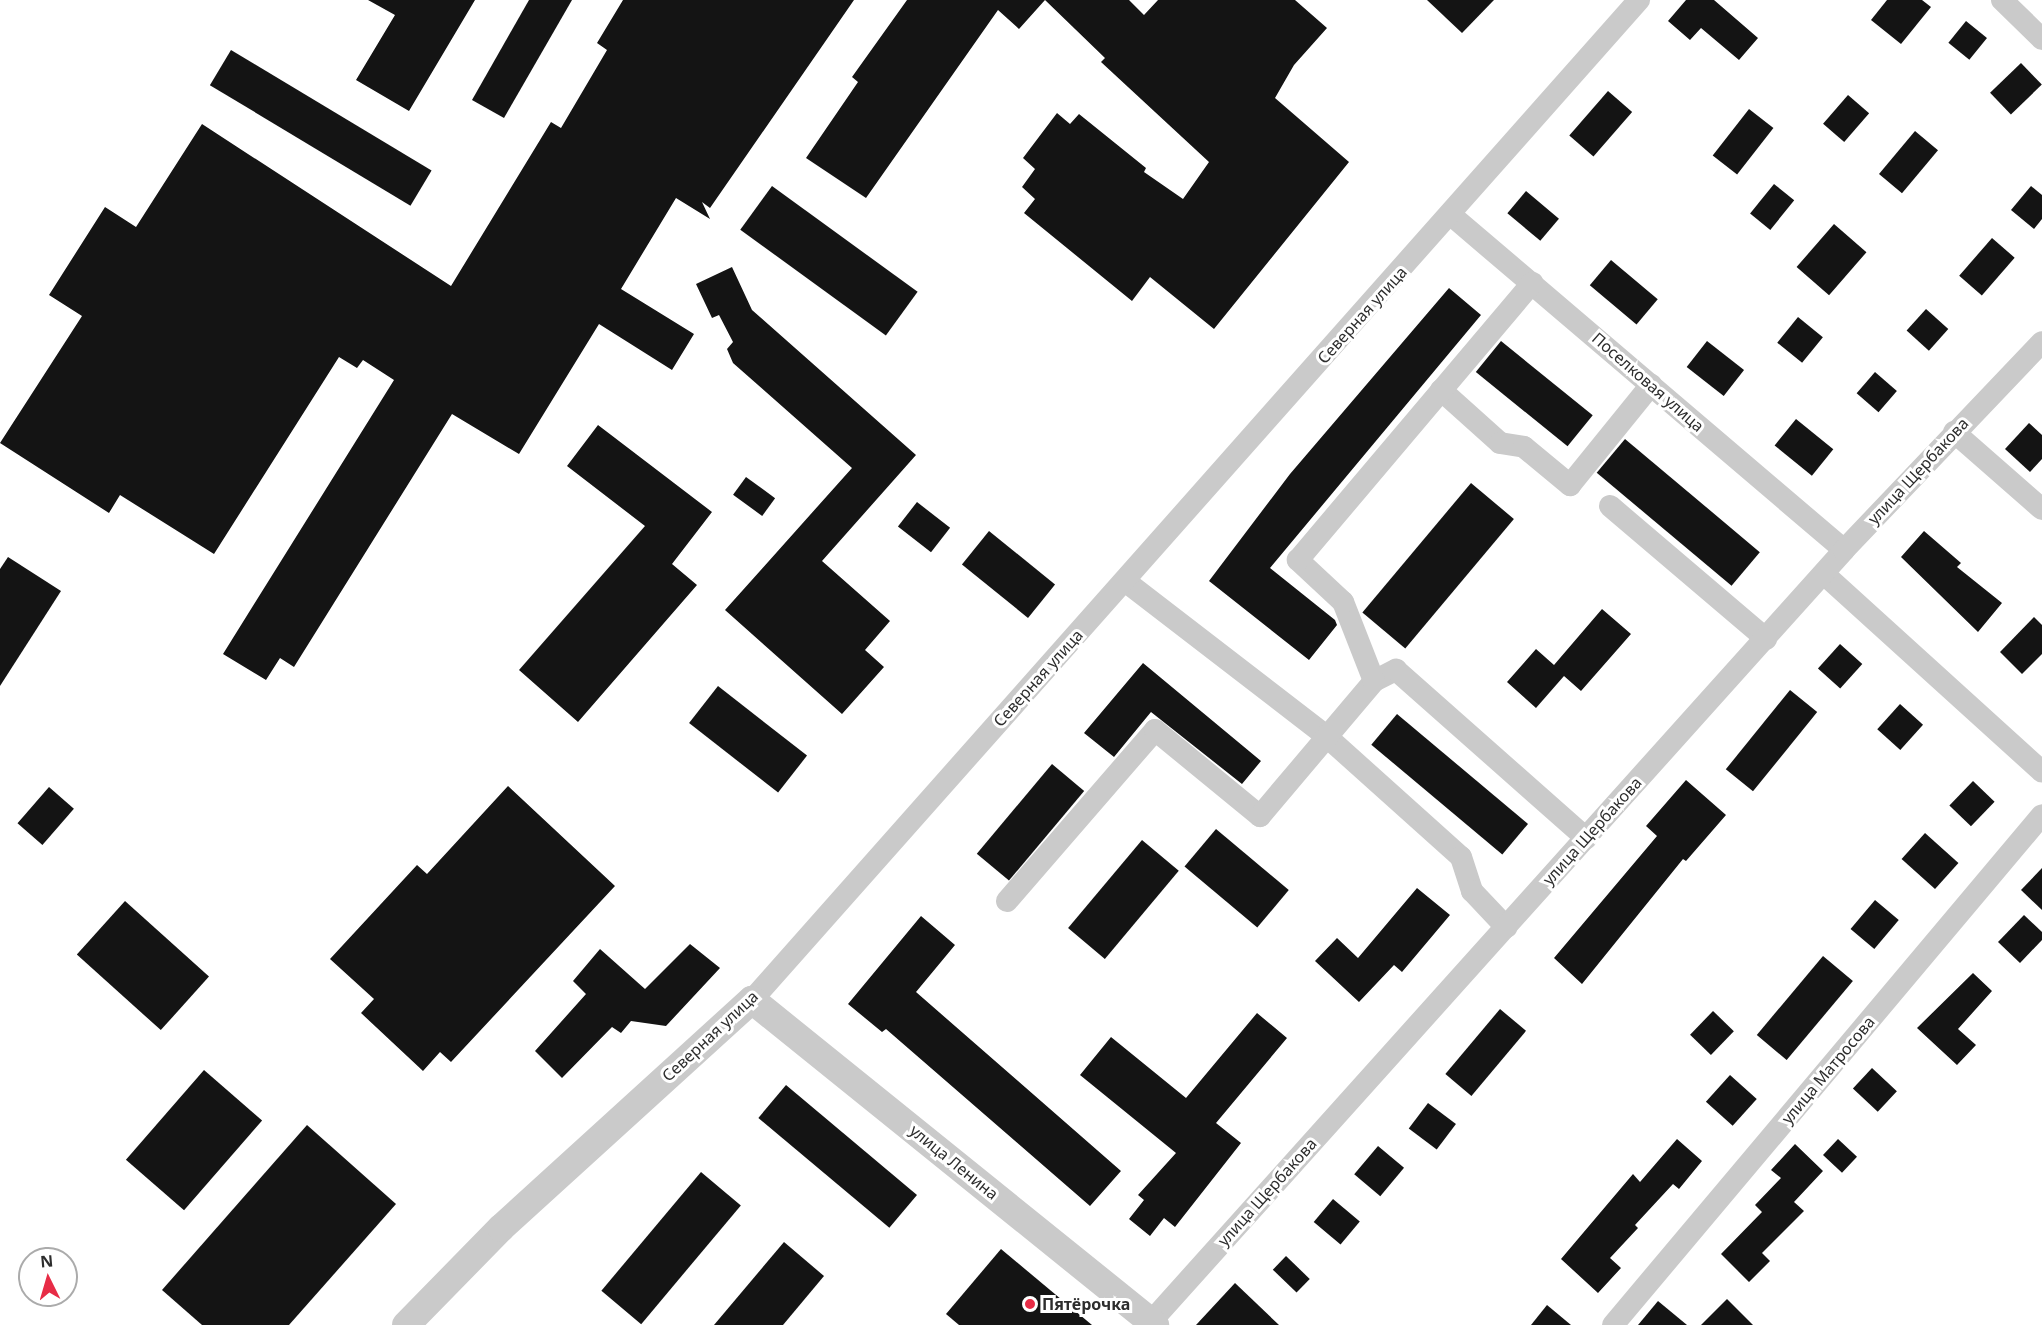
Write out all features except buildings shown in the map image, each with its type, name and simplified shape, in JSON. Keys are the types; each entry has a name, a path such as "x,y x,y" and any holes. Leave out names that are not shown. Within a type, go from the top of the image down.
{"street":[{"name":"Северная улица","path":"406,1325 501,1228 752,1000 1451,215 1639,0"},
{"path":"2002,0 2042,39"},
{"name":"Поселковая улица","path":"1451,215 1844,550"},
{"path":"1374,681 1343,602 1298,560 1532,283"},
{"name":"улица Щербакова","path":"1152,1323 1844,550 2042,342"},
{"path":"1441,390 1500,443 1524,447 1569,485 1650,385"},
{"path":"1954,432 2042,509"},
{"path":"1610,506 1766,639"},
{"path":"1824,574 2042,772"},
{"path":"1125,581 1326,736 1461,856 1472,891 1506,927"},
{"path":"1007,901 1155,730 1260,816 1374,681 1396,670 1586,838"},
{"name":"улица Матросова","path":"1613,1325 2042,815"},
{"name":"улица Ленина","path":"752,1000 1152,1323"}],"place":[{"name":"Пятёрочка","path":"1030,1304"}]}
